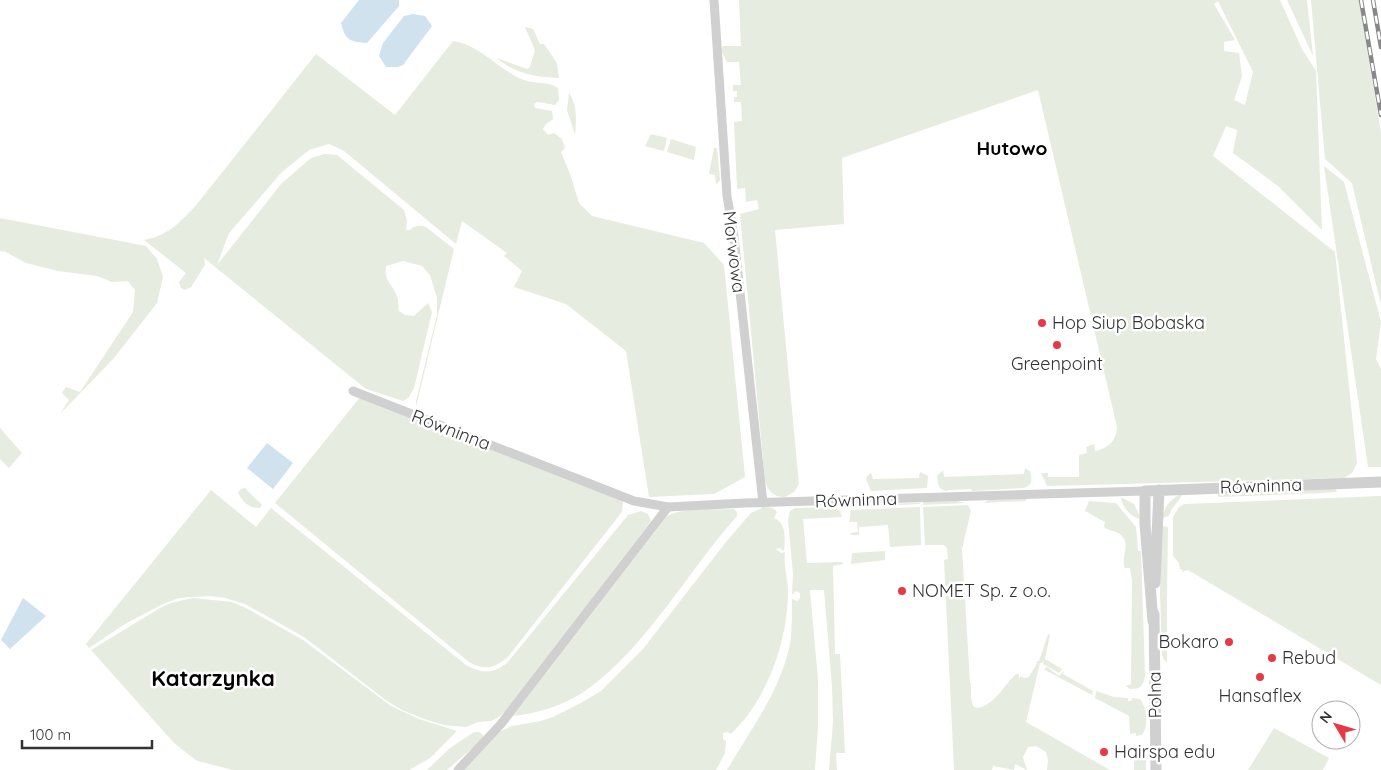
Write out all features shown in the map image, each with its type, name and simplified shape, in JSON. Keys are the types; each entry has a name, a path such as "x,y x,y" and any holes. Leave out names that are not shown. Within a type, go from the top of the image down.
{"street":[{"name":"Morwowa","path":"714,0 727,196 734,237 763,503"},
{"name":"Równinna","path":"353,391 634,501 668,508 763,503 1381,482"},
{"name":"Polna","path":"1145,490 1144,524 1153,621"},
{"name":"Polna","path":"1156,770 1153,621 1159,490"},
{"path":"458,770 502,724 668,508"}],"shaded area":[{"path":"739,0 1280,0 1302,49 1316,71 1322,230 1278,186 1233,153 1237,130 1226,126 1213,156 1335,252 1357,463 1352,473 1344,478 1047,486 1041,473 1048,473 1048,477 1079,477 1079,455 1087,453 1086,447 1094,444 1095,451 1108,446 1115,436 1117,427 1038,90 842,158 844,224 775,230 799,484 794,492 785,497 774,495 769,490 765,481 740,214 759,209 757,200 746,202 745,188 737,189 734,122 742,121 741,102 734,102 734,97 737,97 737,91 733,91 733,85 741,85 739,62 727,62 721,50 723,46 741,46","holes":["1218,1 1253,72 1245,105 1234,100 1242,76 1239,53 1224,51 1224,42 1235,40 1214,4"]},
{"path":"1287,0 1307,0 1313,56"},
{"path":"1311,0 1359,0 1381,133 1381,305 1352,183 1325,159"},
{"path":"525,27 533,29 540,44 544,44 557,63 559,78 526,74 511,68 497,58 527,69 530,67 535,50"},
{"path":"453,41 463,43 481,52 515,76 524,80 550,84 558,88 559,100 555,105 538,102 534,104 535,108 552,111 553,119 543,129 548,135 554,133 562,139 565,148 561,152 579,203 592,216 704,243 724,265 745,477 714,494 649,497 626,351 566,304 514,287 522,271 504,256 507,253 462,221 456,244 344,151 329,144 309,150 282,172 229,233 217,265 281,184 311,158 325,154 337,155 404,210 407,221 406,230 418,226 426,227 454,249 416,407 437,315 437,298 430,275 422,266 403,261 386,266 388,282 397,296 399,311 405,315 414,316 428,303 432,312 414,388 409,397 403,401 366,389 204,258 205,265 191,287 185,290 181,288 179,282 186,273 144,240 167,231 180,222 197,204 316,54 395,115"},
{"path":"569,93 575,108 575,135 567,110"},
{"path":"651,134 667,138 664,151 645,146"},
{"path":"671,139 696,147 694,160 667,152"},
{"path":"714,148 717,148 720,180 716,185 715,175 709,174"},
{"path":"1324,166 1344,182 1381,322 1376,359 1381,369 1381,467 1368,467"},
{"path":"0,218 146,246 157,259 163,277 157,303 114,358 60,414 69,400 62,393 66,387 80,392 133,312 135,290 128,281 112,282 97,276 58,271 26,263 6,252 0,251"},
{"path":"361,396 618,498 623,502 622,511 618,517 507,658 498,664 489,667 479,667 469,662 275,503"},
{"path":"0,428 22,453 9,468 0,459"},
{"path":"1025,468 1030,471 1031,479 1029,485 1024,488 947,491 940,488 938,484 937,476 943,470 944,477 1024,474"},
{"path":"920,472 928,476 927,488 871,491 866,479 871,473 873,479 919,478"},
{"path":"245,488 262,505 260,508 250,506 242,499 238,492"},
{"path":"1335,488 1337,492 1218,497 1218,492"},
{"path":"211,490 256,527 271,508 466,665 487,672 502,667 507,663 628,515 641,511 648,514 651,521 511,706 499,717 491,721 478,722 466,727 444,725 402,710 387,701 304,637 245,604 225,598 210,596 179,598 163,604 125,624 89,648 86,644"},
{"path":"1182,494 1169,516 1162,518 1169,503"},
{"path":"1381,496 1381,685 1188,570 1182,572 1183,570 1180,569 1179,563 1173,556 1173,517 1179,507 1184,504"},
{"path":"1121,497 1134,504 1141,519 1127,511"},
{"path":"1026,499 1026,501 983,503 989,500"},
{"path":"957,501 965,503 923,505 923,502"},
{"path":"1089,501 1116,503 1136,527 1138,551 1141,551 1145,676 1139,688 1130,689 1126,686 1131,684 1132,581 1130,568 1125,568 1124,564 1125,542 1120,534 1105,528 1105,522 1085,511"},
{"path":"860,504 920,504 854,507"},
{"path":"968,505 971,511 962,549 973,706 977,708 989,703 1016,674 1019,674 1019,679 1021,676 1024,678 1029,677 1036,662 1039,661 1048,634 1050,635 1045,659 1062,669 1059,673 1043,664 1044,660 1040,663 1026,722 1110,770 1047,770 1048,760 1046,752 1036,746 1028,747 1023,757 1027,770 1015,764 1014,770 993,766 992,770 954,770 944,560 948,559 947,548 944,545 925,545 923,507"},
{"path":"764,507 776,510 774,518 781,524 784,532 784,551 780,548 776,549 781,553 785,552 788,591 785,625 776,659 763,691 744,720 731,734 728,732 723,733 723,739 726,741 725,753 716,770 460,770 499,732 512,726 553,717 601,691 643,649 726,542 751,513"},
{"path":"835,507 840,511 842,517 803,519 807,563 842,562 843,564 833,566 835,654 840,654 845,753 836,753 837,770 829,770 833,722 832,686 824,590 810,590 818,680 818,727 815,770 727,770 774,690 787,656 791,638 792,599 797,601 800,598 800,593 796,591 792,595 793,574 788,520 790,511 795,508"},
{"path":"920,507 921,545 890,547 888,525 859,527 859,535 852,535 850,533 858,532 857,522 849,522 851,510"},
{"path":"734,509 737,512 737,516 647,631 607,673 585,691 568,701 541,711 513,716 667,516 690,510"},
{"path":"1162,526 1168,527 1167,663 1162,653 1160,593"},
{"path":"885,551 885,560 851,564 852,553"},
{"path":"193,598 232,602 248,609 303,640 391,706 419,719 457,731 430,758 409,770 233,770 197,761 174,743 91,650 160,608 171,603"},
{"path":"1047,667 1059,676 1064,671 1063,674 1093,691 1092,695 1045,670"},
{"path":"1096,691 1114,697 1128,698 1128,701 1131,701 1132,698 1140,699 1146,717 1146,726 1142,735 1130,734 1129,716 1095,698"},
{"path":"1274,728 1311,748 1311,750 1329,758 1323,770 1248,770"},
{"path":"474,732 479,732 483,735 483,739 447,770 427,770 450,748"},
{"path":"1134,745 1139,746 1144,751 1146,770 1134,770"}],"water":[{"path":"359,0 399,0 399,6 367,43 349,39 344,33 341,23"},
{"path":"413,14 425,16 432,26 403,65 386,67 379,56 383,43 404,16"},
{"path":"267,443 293,463 273,489 247,468"},
{"path":"23,598 46,616 10,649 1,640"}],"railway":[{"path":"1361,0 1381,115"},
{"path":"1373,0 1381,47"}],"place":[{"name":"Hop Siup Bobaska","path":"1042,323"},
{"name":"Greenpoint","path":"1057,345"},
{"name":"NOMET Sp. z o.o.","path":"902,591"},
{"name":"Bokaro","path":"1229,642"},
{"name":"Rebud","path":"1272,658"},
{"name":"Hansaflex","path":"1260,677"},
{"name":"Hairspa edu","path":"1104,752"}],"district":[{"name":"Hutowo","path":"1012,148"},
{"name":"Katarzynka","path":"213,678"}]}
